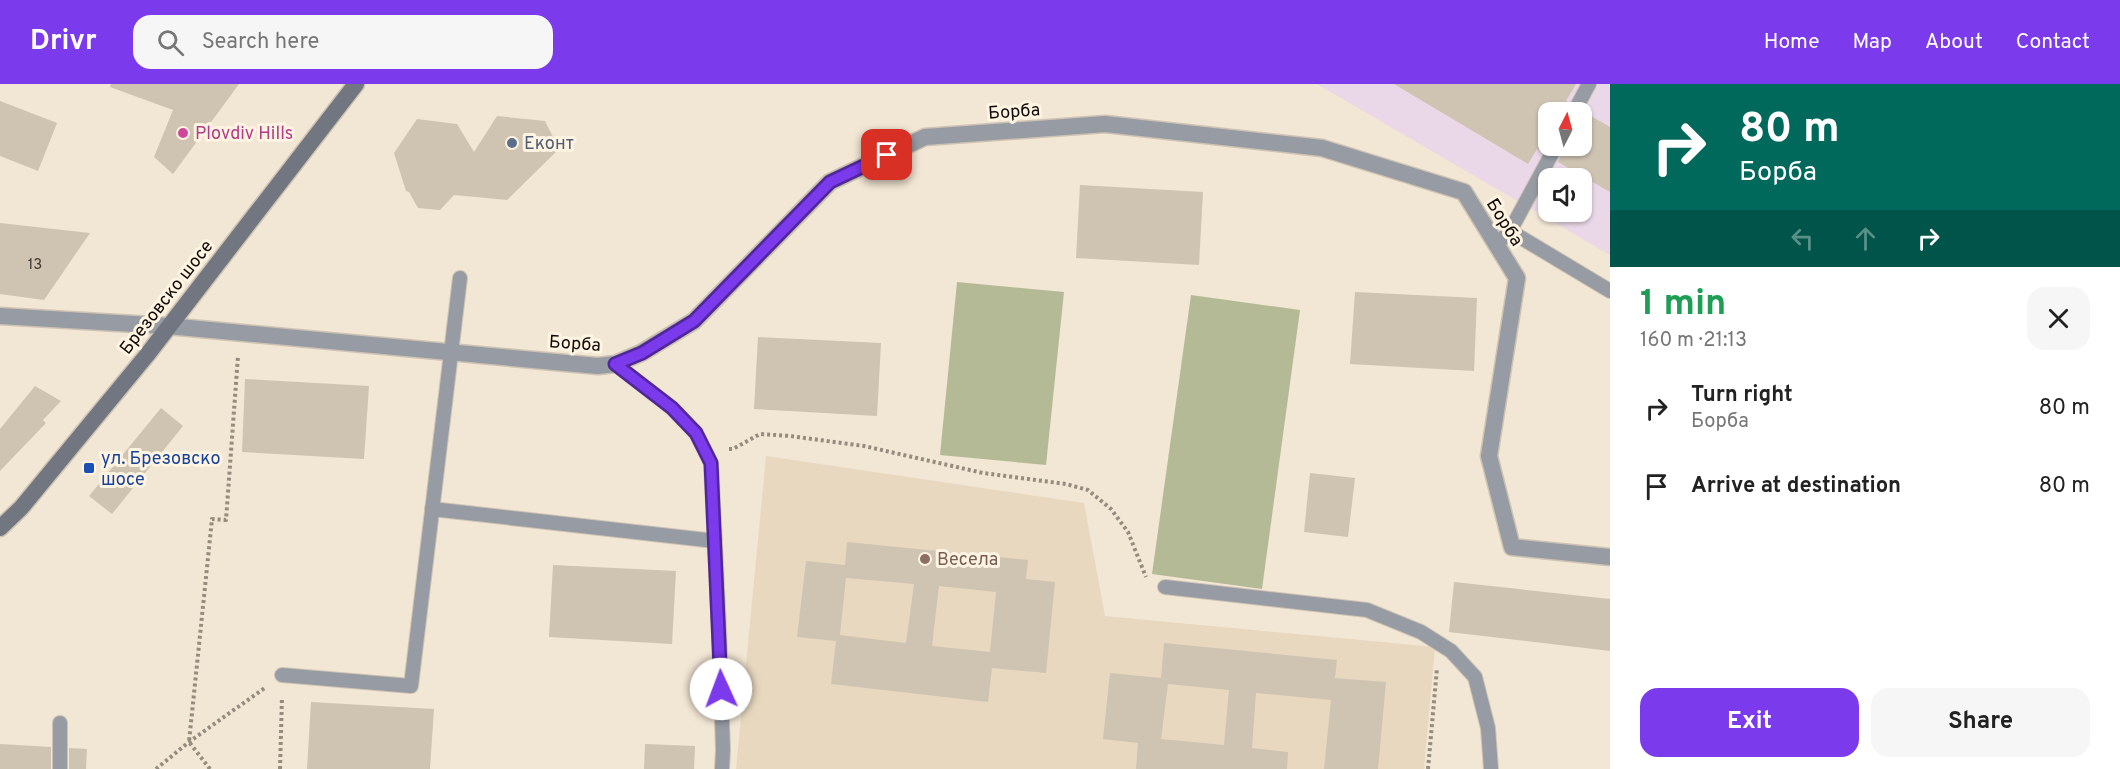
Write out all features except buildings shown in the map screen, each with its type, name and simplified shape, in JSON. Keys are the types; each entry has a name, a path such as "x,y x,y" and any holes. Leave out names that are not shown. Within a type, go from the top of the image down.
{"main road":[{"name":"Брезовско шосе","path":"0,528 28,499 139,364 356,84"}],"street":[{"name":"Борба","path":"0,316 168,326 598,366 615,364 642,353 694,321 830,182 925,137 1105,124 1322,148 1464,192 1517,278 1490,456 1512,547 1610,557"}],"lane":[{"path":"1579,102 1589,84"},
{"path":"1496,245 1510,231 1551,156"},
{"path":"1510,231 1610,291"},
{"path":"282,675 411,686 460,278"},
{"path":"615,364 672,408 696,433 711,463 720,629 722,769"},
{"path":"432,509 715,541"},
{"path":"1165,587 1367,610 1421,632 1451,651 1476,677 1488,728 1491,769"},
{"path":"60,723 60,769"}],"path":[{"path":"210,769 189,742 212,519 226,520 240,333"},
{"path":"704,448 733,449 760,434 790,436 864,446 983,473 1066,484 1088,490 1111,509 1128,532 1149,583 1165,587"},
{"path":"1428,769 1440,643"},
{"path":"156,769 189,742 282,675"},
{"path":"280,769 282,675"}],"shaded area":[{"path":"1316,84 1610,84 1610,255 1553,222 1592,222 1592,168 1538,168 1538,213"},
{"name":"Весела","path":"766,456 1084,503 1105,616 1435,647 1424,769 736,769"}],"green space":[{"path":"957,282 1064,292 1046,465 940,455"},
{"path":"1191,295 1300,310 1262,589 1152,574"}],"place":[{"name":"Plovdiv Hills","path":"183,133"},
{"name":"Еконт","path":"512,143"},
{"name":"ул. Брезовско шосе","path":"89,468"},
{"name":"Весела","path":"925,559"}],"route":[{"path":"721,689 711,463 696,433 672,408 615,364 642,353 694,321 830,182 887,155"}]}
